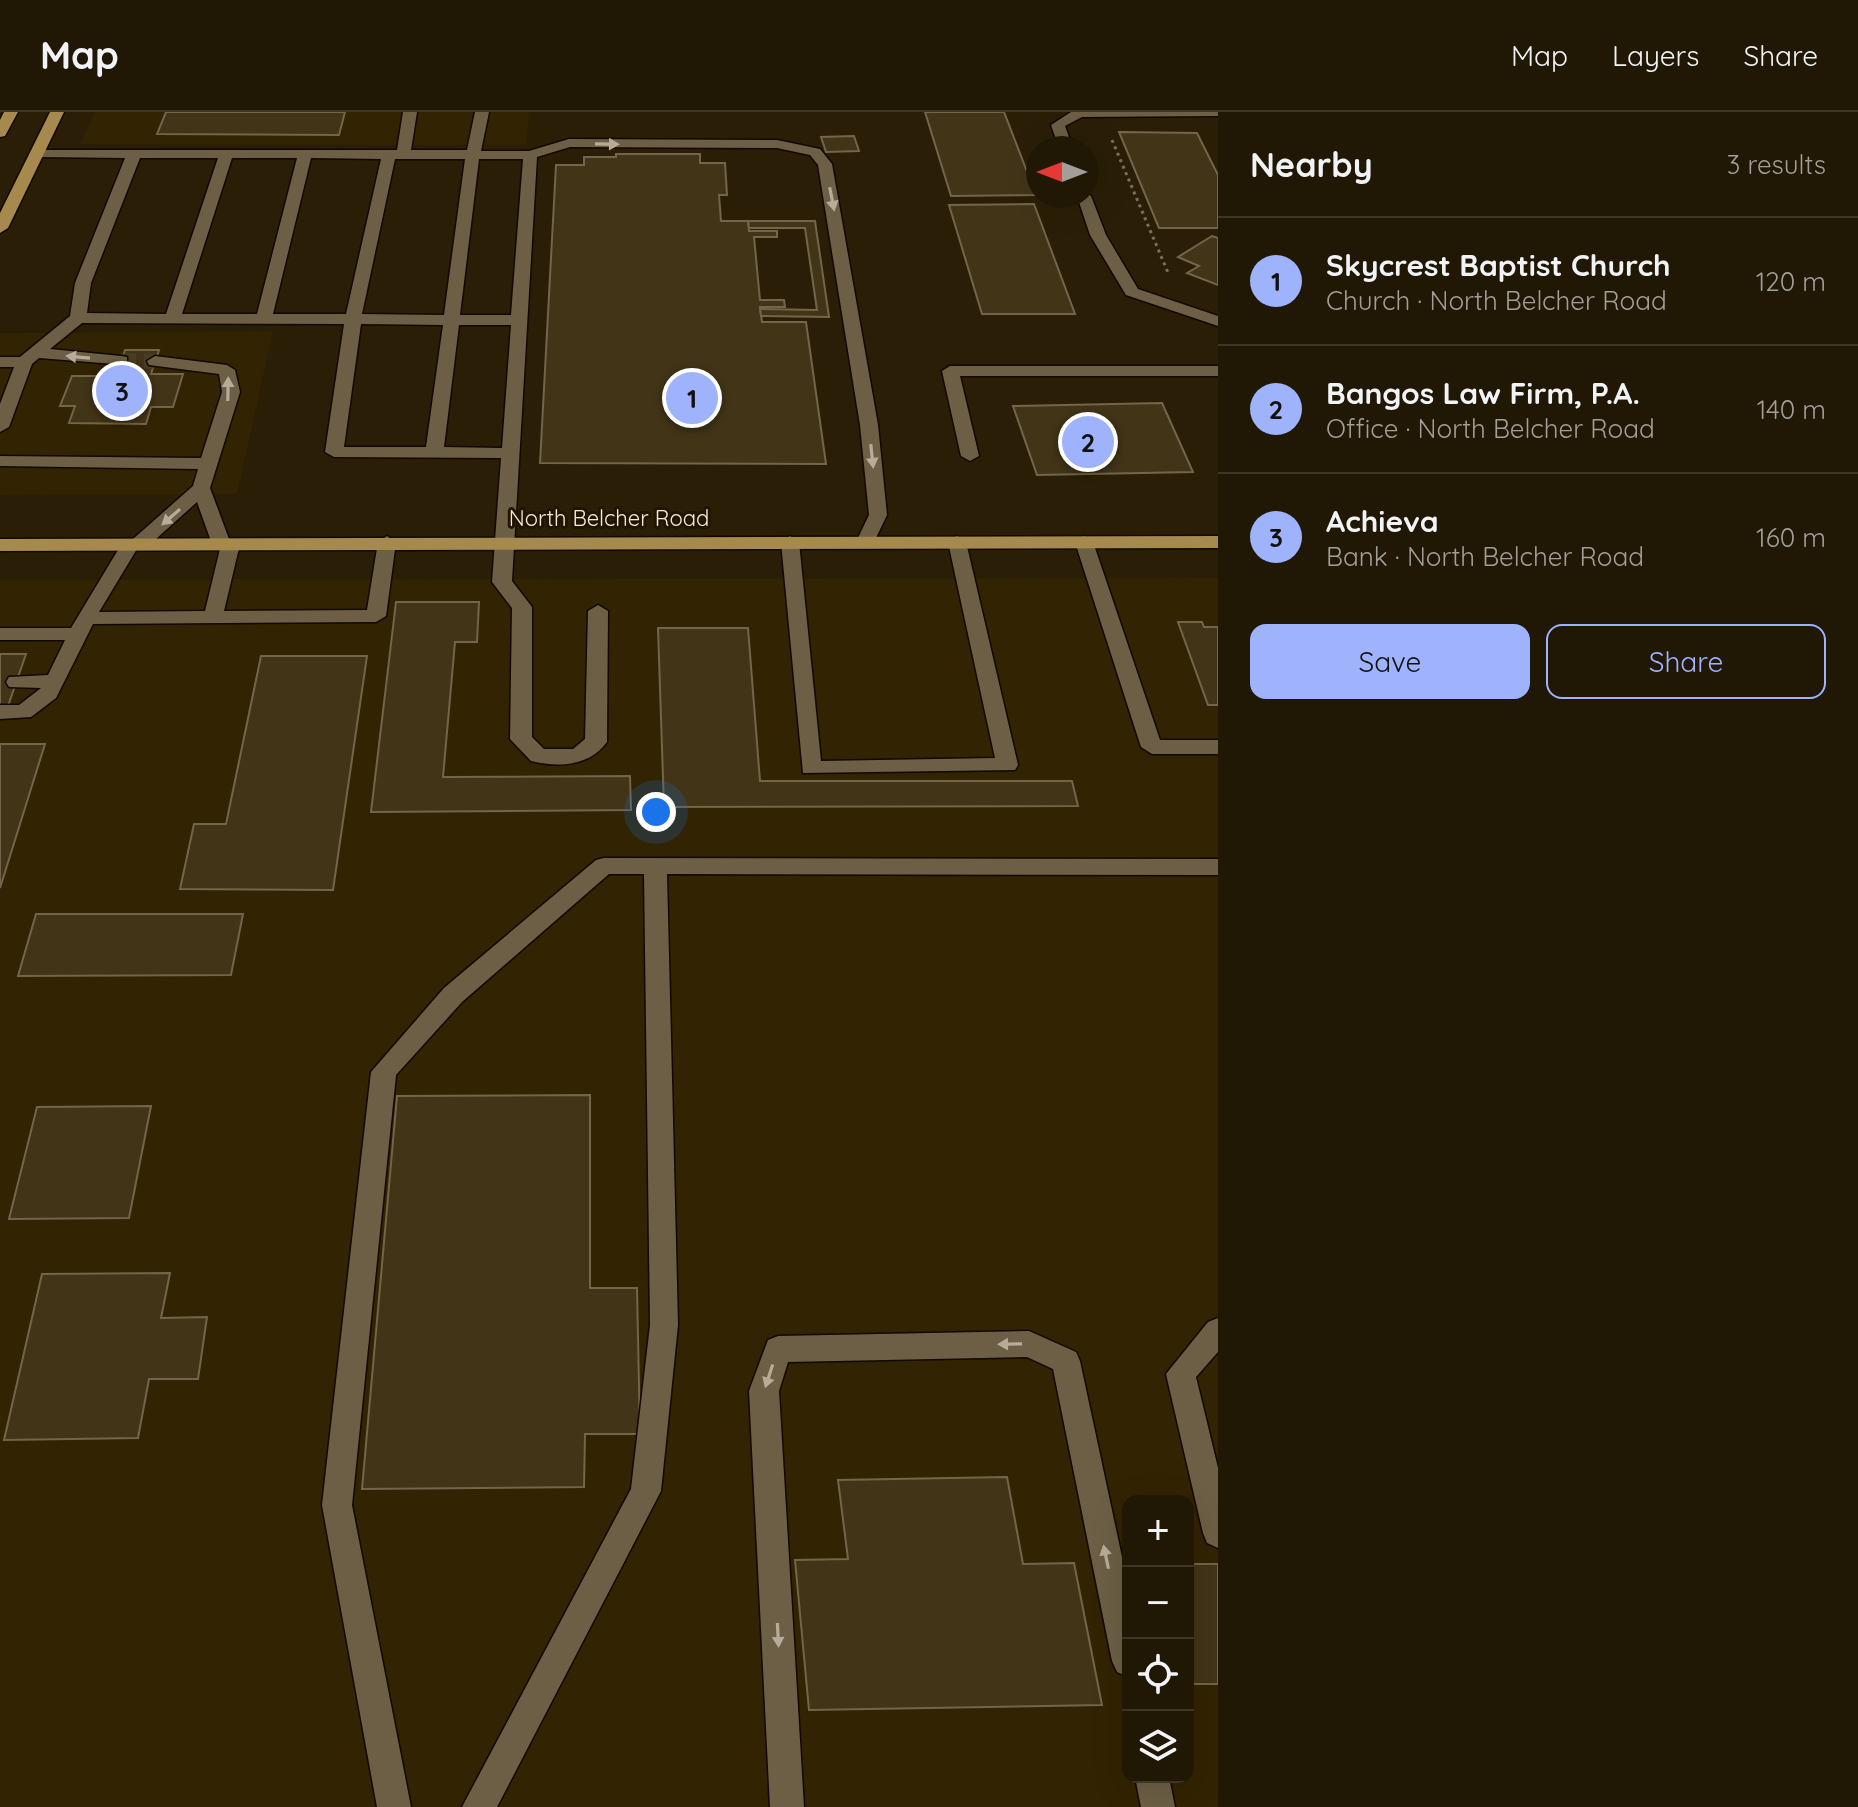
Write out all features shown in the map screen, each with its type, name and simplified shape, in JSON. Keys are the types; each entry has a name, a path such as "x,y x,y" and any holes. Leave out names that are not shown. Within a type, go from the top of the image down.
{"main road":[{"path":"0,133 11,112"},
{"path":"0,228 57,112"},
{"name":"North Belcher Road","path":"0,545 1218,542"}],"lane":[{"path":"410,112 396,154 353,320 334,452 510,453"},
{"path":"434,453 473,154 482,112"},
{"path":"1062,136 1058,125 1079,113 1218,112"},
{"path":"37,153 530,155 569,143 777,144 815,152 825,164 871,440 878,515 865,542"},
{"path":"263,321 305,153"},
{"path":"78,318 83,283 134,154"},
{"path":"172,321 226,154"},
{"path":"530,155 502,582 522,607 521,739 539,756 578,756 596,742 598,611"},
{"path":"1088,208 1098,235 1132,292 1218,321"},
{"path":"0,427 29,358 78,318 172,321 519,320"},
{"path":"0,362 29,358 121,361"},
{"path":"0,712 24,712 49,693 82,626 135,544 201,488 231,392 227,370 155,361"},
{"path":"970,456 950,371 1218,371"},
{"path":"0,461 209,464"},
{"path":"201,488 226,544 213,617"},
{"path":"0,634 213,617 376,616 387,542"},
{"path":"790,542 811,768 1007,765 957,542"},
{"path":"1084,542 1152,747 1218,747"},
{"path":"16,682 55,681"},
{"path":"394,1807 337,1505 384,1072 453,995 604,866 1218,867"},
{"path":"479,1807 646,1491 664,1325 655,866"},
{"path":"1218,1331 1181,1374 1218,1533"},
{"path":"787,1807 764,1391 778,1349 1029,1344 1066,1361 1123,1639"},
{"path":"1153,1783 1158,1807"}],"path":[{"path":"1114,132 1112,139 1170,276 1178,281"}],"shaded area":[{"path":"95,112 529,112 526,145 80,144"},
{"path":"273,331 237,494 0,495 0,333"},
{"path":"1218,578 1218,1807 0,1807 0,580"}],"building":[{"path":"166,112 345,112 339,135 157,134"},
{"path":"925,112 1004,112 1026,169 1026,195 951,196"},
{"path":"1119,132 1197,133 1218,175 1218,228 1159,228"},
{"path":"854,136 859,151 826,152 821,137"},
{"path":"616,154 700,154 700,163 725,163 727,195 719,195 721,221 748,221 749,231 777,231 777,237 754,237 760,300 784,300 785,307 760,307 762,322 806,322 826,464 540,463 556,165 584,165 584,157 616,157"},
{"path":"1026,204 1026,208 1035,208 1075,314 982,314 949,205"},
{"path":"748,221 815,221 829,317 761,316 760,309 817,310 805,228 749,228"},
{"path":"1212,236 1218,238 1218,285 1187,273 1199,266 1178,257"},
{"path":"125,350 159,350 151,374 183,374 173,407 151,407 146,424 69,423 75,406 60,406 72,376 116,376"},
{"path":"1162,403 1193,472 1037,475 1013,406"},
{"path":"396,602 479,602 477,642 455,642 443,777 630,776 631,810 371,812"},
{"path":"1178,622 1202,622 1204,627 1218,627 1218,705 1208,705"},
{"path":"658,628 748,628 760,781 1072,781 1078,806 664,807"},
{"path":"0,654 26,654 7,709 0,709"},
{"path":"261,656 367,656 333,890 180,889 194,824 226,824"},
{"path":"0,744 45,744 0,888"},
{"path":"36,914 243,914 231,975 18,976"},
{"path":"590,1095 590,1288 637,1288 640,1434 585,1434 584,1487 362,1489 397,1096"},
{"path":"151,1106 129,1218 9,1219 37,1107"},
{"path":"170,1273 161,1318 207,1317 198,1379 149,1379 138,1438 4,1440 42,1274"},
{"path":"1007,1477 1023,1564 1074,1563 1102,1705 809,1710 795,1560 848,1559 838,1480"},
{"path":"1194,1564 1218,1564 1218,1684 1194,1684"}],"tunnel":[{"path":"121,361 155,361"}],"place":[{"name":"Achieva","path":"122,391"},
{"name":"Skycrest Baptist Church","path":"692,398"},
{"name":"Bangos Law Firm, P.A.","path":"1088,442"}]}
